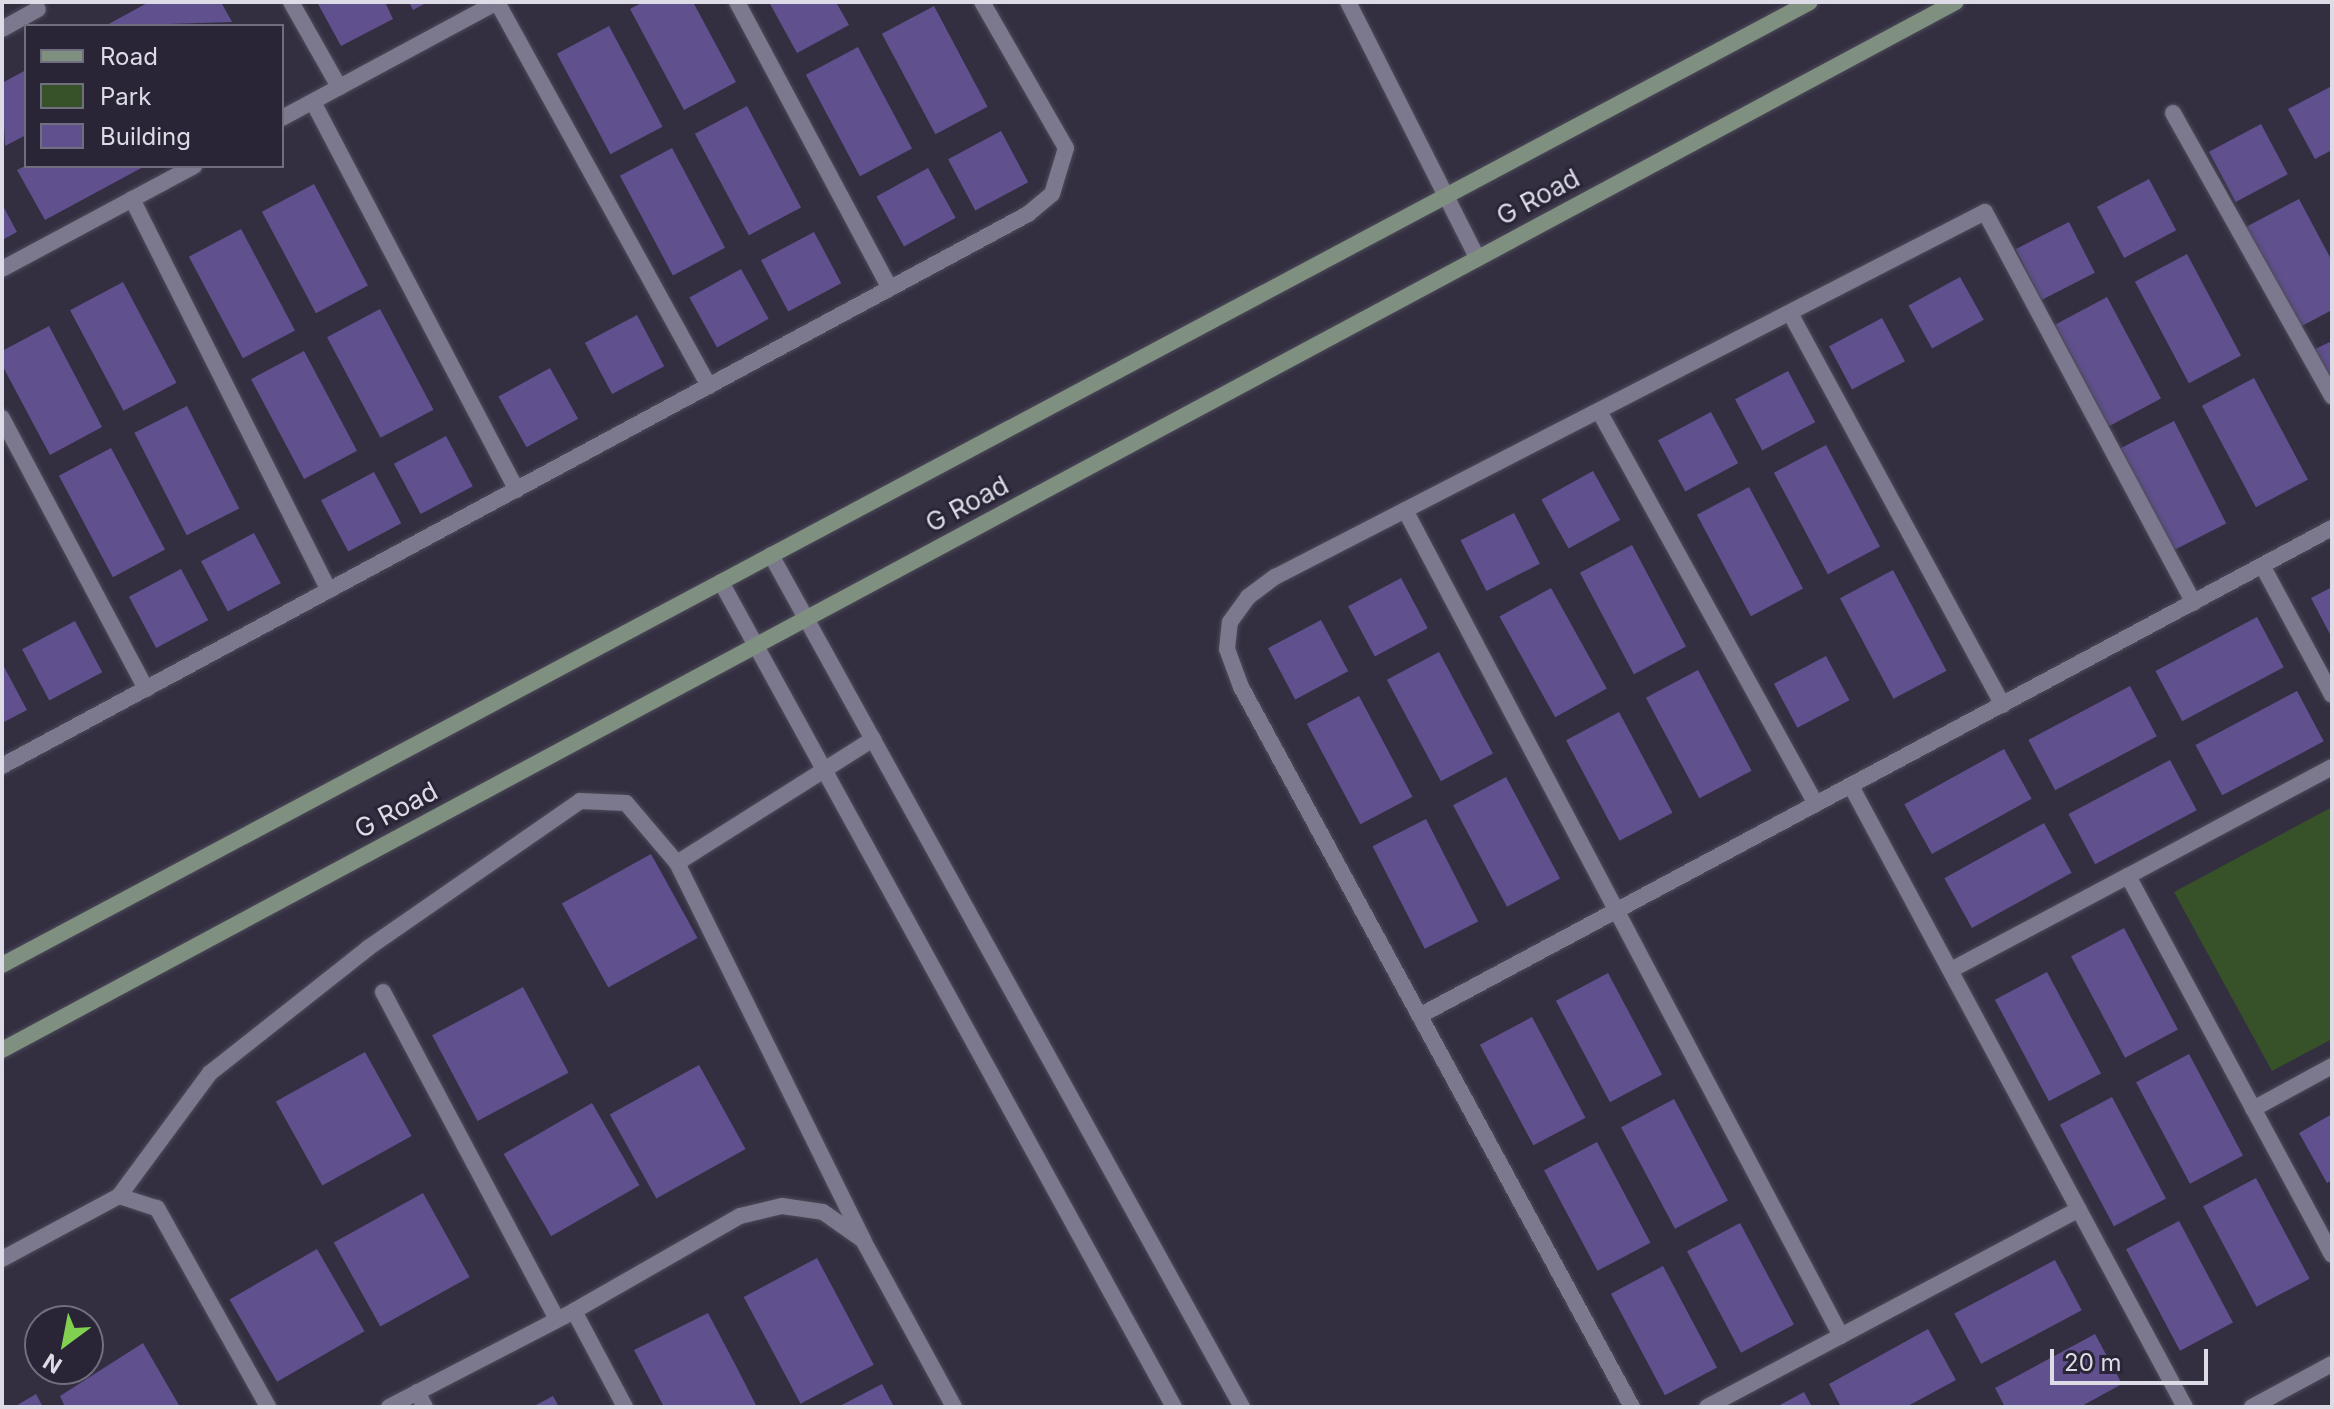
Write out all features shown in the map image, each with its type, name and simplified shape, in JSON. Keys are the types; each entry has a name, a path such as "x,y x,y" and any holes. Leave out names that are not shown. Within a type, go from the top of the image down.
{"street":[{"path":"291,2 339,87"},
{"path":"284,117 497,2 709,386"},
{"path":"737,2 890,288"},
{"path":"2,766 1028,214 1052,194 1061,174 1066,148 982,2"},
{"path":"1348,2 1477,257"},
{"name":"G Road","path":"2,965 1810,2"},
{"name":"G Road","path":"2,1050 1956,2"},
{"path":"2,29 41,4"},
{"path":"313,102 517,490"},
{"path":"2173,113 2332,396"},
{"path":"2,269 190,168"},
{"path":"132,199 329,590"},
{"path":"1632,1407 1241,687 1227,649 1230,622 1248,597 1275,577 1985,212 2194,603"},
{"path":"1790,313 2003,705"},
{"path":"1599,411 1816,804"},
{"path":"2,418 146,689"},
{"path":"1405,510 1613,912 1841,1336"},
{"path":"1421,1015 2332,528"},
{"path":"771,555 1242,1407"},
{"path":"2263,567 2332,695"},
{"path":"721,582 1174,1407"},
{"path":"677,863 822,767 873,739"},
{"path":"1951,970 2332,767"},
{"path":"1851,786 2185,1407"},
{"path":"2,1259 119,1196 210,1073 368,948 580,801 626,803 677,863 863,1240 954,1407"},
{"path":"2128,876 2332,1255"},
{"path":"383,992 556,1317"},
{"path":"2253,1109 2332,1066"},
{"path":"119,1196 157,1208 268,1407"},
{"path":"389,1407 421,1400 556,1317 574,1311 740,1216 782,1206 823,1212 863,1240"},
{"path":"1707,1407 2079,1209"},
{"path":"574,1311 625,1407"},
{"path":"2252,1407 2332,1364"}],"green space":[{"path":"2332,807 2332,1039 2272,1071 2174,892"}],"building":[{"path":"149,2 221,2 232,22 168,24 109,24"},
{"path":"317,2 385,2 393,19 341,46"},
{"path":"409,2 428,2 413,10"},
{"path":"643,2 693,2 736,82 684,110 630,9"},
{"path":"769,2 836,2 849,25 797,53"},
{"path":"934,6 988,107 935,134 882,34"},
{"path":"609,26 663,127 610,154 557,54"},
{"path":"858,47 912,149 860,176 806,75"},
{"path":"24,71 24,136 5,146 2,83"},
{"path":"2332,86 2332,150 2315,159 2288,109"},
{"path":"747,106 801,208 749,235 695,134"},
{"path":"2261,124 2288,174 2236,202 2209,152"},
{"path":"1001,131 1028,182 975,210 948,159"},
{"path":"672,148 725,248 673,275 620,176"},
{"path":"24,166 141,168 45,220 17,170"},
{"path":"928,168 956,218 904,246 876,197"},
{"path":"2149,179 2176,230 2124,258 2097,207"},
{"path":"314,184 368,286 316,313 262,212"},
{"path":"2299,199 2332,261 2332,310 2300,327 2246,227"},
{"path":"2,204 17,232 2,240"},
{"path":"2069,222 2095,273 2041,300 2016,249"},
{"path":"241,229 295,331 243,358 189,257"},
{"path":"814,232 841,283 788,311 761,260"},
{"path":"2187,254 2241,356 2189,383 2135,282"},
{"path":"741,269 769,319 717,347 689,298"},
{"path":"1960,277 1984,320 1932,348 1908,306"},
{"path":"123,282 177,383 124,411 70,310"},
{"path":"2107,297 2161,399 2109,426 2055,325"},
{"path":"380,309 434,410 381,438 327,337"},
{"path":"637,315 664,366 612,394 585,343"},
{"path":"1882,318 1905,361 1852,389 1829,346"},
{"path":"49,326 102,427 50,455 2,365 2,351"},
{"path":"2332,341 2332,386 2313,350"},
{"path":"304,351 357,451 304,479 251,379"},
{"path":"550,368 578,419 527,447 498,397"},
{"path":"1788,371 1815,422 1762,450 1735,399"},
{"path":"2254,378 2308,480 2256,507 2202,406"},
{"path":"187,406 239,508 187,535 134,433"},
{"path":"1711,412 1738,463 1685,491 1658,440"},
{"path":"2174,421 2226,523 2173,551 2121,448"},
{"path":"446,436 473,486 421,514 394,464"},
{"path":"1826,445 1880,547 1828,574 1774,473"},
{"path":"111,448 165,550 113,577 59,476"},
{"path":"1593,471 1620,520 1569,549 1541,500"},
{"path":"374,472 401,523 348,551 321,500"},
{"path":"1749,487 1803,589 1751,616 1697,515"},
{"path":"1514,513 1540,564 1486,591 1461,540"},
{"path":"254,533 281,583 228,611 201,561"},
{"path":"1632,545 1686,647 1634,674 1580,573"},
{"path":"181,569 208,620 156,648 129,597"},
{"path":"1893,570 1947,671 1894,699 1840,598"},
{"path":"1401,578 1428,628 1375,656 1348,606"},
{"path":"2332,587 2332,638 2311,598"},
{"path":"1551,588 1607,689 1555,717 1499,617"},
{"path":"2257,617 2284,667 2182,721 2155,671"},
{"path":"1321,620 1348,671 1295,699 1268,648"},
{"path":"75,621 102,672 49,700 22,649"},
{"path":"1439,652 1493,754 1441,781 1387,680"},
{"path":"1826,656 1849,700 1797,728 1774,684"},
{"path":"2,663 27,710 2,723"},
{"path":"1698,670 1752,771 1699,798 1646,698"},
{"path":"2130,686 2157,736 2055,790 2028,740"},
{"path":"2297,691 2324,741 2222,795 2195,745"},
{"path":"1359,696 1413,797 1360,824 1307,724"},
{"path":"1619,712 1673,813 1620,841 1566,740"},
{"path":"2004,749 2032,799 1932,854 1904,804"},
{"path":"2170,760 2197,810 2095,864 2068,814"},
{"path":"1506,777 1560,879 1507,907 1453,805"},
{"path":"1426,819 1478,921 1425,949 1373,846"},
{"path":"2044,823 2072,873 1972,928 1944,878"},
{"path":"651,854 698,938 608,987 562,903"},
{"path":"2124,928 2178,1030 2125,1058 2071,956"},
{"path":"2047,972 2101,1074 2049,1101 1995,1000"},
{"path":"1608,973 1662,1075 1610,1102 1556,1001"},
{"path":"523,987 569,1073 478,1121 432,1035"},
{"path":"1532,1017 1586,1118 1533,1145 1480,1045"},
{"path":"365,1052 412,1136 322,1185 276,1101"},
{"path":"2189,1054 2243,1156 2190,1184 2136,1082"},
{"path":"699,1065 746,1149 656,1198 610,1114"},
{"path":"2112,1097 2166,1199 2114,1226 2060,1125"},
{"path":"1674,1099 1728,1201 1675,1229 1621,1127"},
{"path":"592,1103 640,1185 551,1236 504,1154"},
{"path":"2332,1114 2332,1180 2327,1183 2299,1133"},
{"path":"1597,1142 1651,1243 1598,1271 1544,1170"},
{"path":"2256,1178 2310,1279 2257,1307 2203,1206"},
{"path":"423,1193 470,1277 380,1326 334,1242"},
{"path":"2179,1221 2233,1323 2180,1351 2126,1249"},
{"path":"1740,1223 1794,1325 1741,1353 1687,1251"},
{"path":"317,1249 364,1331 277,1382 230,1300"},
{"path":"817,1258 874,1365 801,1404 744,1297"},
{"path":"2055,1260 2082,1310 1981,1364 1954,1314"},
{"path":"1663,1266 1717,1368 1665,1395 1611,1294"},
{"path":"708,1313 757,1407 664,1407 634,1350"},
{"path":"1928,1329 1956,1380 1906,1407 1841,1407 1829,1384"},
{"path":"2095,1334 2122,1384 2080,1407 2005,1407 1995,1388"},
{"path":"143,1343 180,1407 65,1407 60,1396 77,1385 104,1385 104,1368"},
{"path":"882,1384 894,1407 838,1407"},
{"path":"1804,1392 1812,1407 1776,1407"},
{"path":"36,1394 43,1407 14,1407"},
{"path":"553,1396 559,1407 532,1407"}]}
